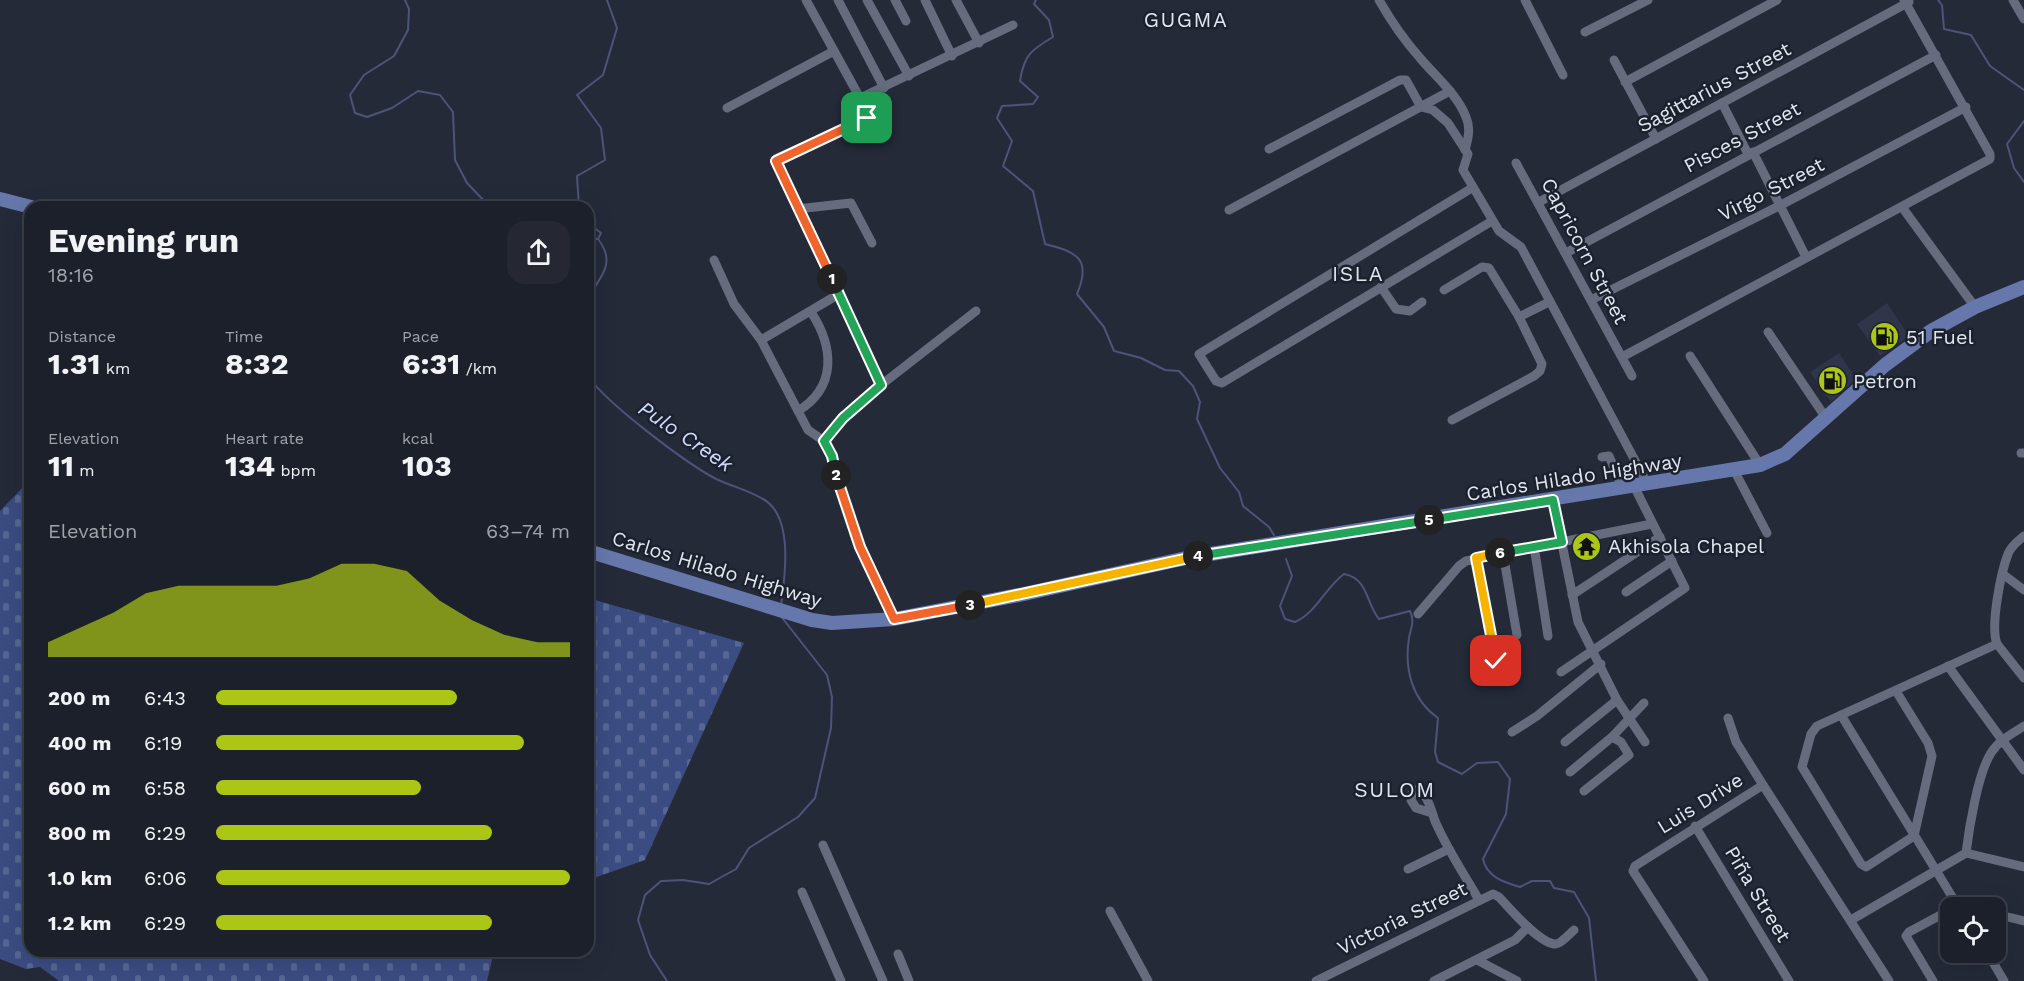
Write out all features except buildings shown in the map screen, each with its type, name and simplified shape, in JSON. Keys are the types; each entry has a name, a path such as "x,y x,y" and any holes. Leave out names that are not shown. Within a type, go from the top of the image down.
{"main road":[{"path":"0,199 24,205"},
{"name":"Carlos Hilado Highway","path":"594,553 791,614 832,623 894,619 1024,594 1186,558 1734,470 1760,465 1785,454 1909,345 1975,307 2023,290"}],"street":[{"path":"806,0 867,112 864,121 777,158 777,164 881,385"},
{"path":"838,0 884,88"},
{"path":"867,0 909,76"},
{"path":"895,0 906,21"},
{"path":"925,0 952,56"},
{"path":"956,0 979,43"},
{"path":"1379,0 1391,22 1450,91 1469,125 1466,150"},
{"path":"1525,0 1563,75"},
{"path":"1624,0 1629,10"},
{"path":"1585,32 1648,0"},
{"path":"1625,82 1777,0"},
{"path":"2013,0 2024,19"},
{"path":"1622,357 1990,159 1990,154 1966,107 1907,1"},
{"name":"Sagittarius Street","path":"1539,202 1907,1"},
{"path":"860,98 1013,25"},
{"path":"727,108 834,51"},
{"name":"Pisces Street","path":"1566,253 1936,55"},
{"path":"1614,60 1656,139"},
{"path":"1269,149 1403,79 1408,83 1421,107 1439,114 1466,150 1468,154 1463,170 1472,188 1503,235 1518,243 1549,302 1652,524 1685,587 1684,590 1561,672"},
{"path":"1229,210 1450,91"},
{"path":"1722,103 1781,205 1806,257"},
{"name":"Virgo Street","path":"1592,300 1781,205 1966,107"},
{"name":"Capricorn Street","path":"1516,163 1632,376"},
{"path":"1472,188 1199,354 1216,381 1222,382 1492,221"},
{"path":"797,209 851,203 872,243"},
{"path":"1902,207 1975,307"},
{"path":"714,260 734,303 761,340 808,430 824,441 832,456 837,483 860,547 894,619"},
{"path":"1443,290 1482,267 1487,267 1519,317 1542,364 1540,371 1452,420"},
{"path":"1381,287 1396,309 1410,310 1422,302"},
{"path":"761,340 839,294"},
{"path":"1519,317 1549,302"},
{"path":"824,441 843,418 881,385 976,311"},
{"path":"798,411 814,401 822,389 829,349 822,329 811,312"},
{"path":"1768,332 1826,418"},
{"path":"1690,356 1760,465"},
{"path":"1602,457 1609,456 1634,485"},
{"path":"1734,470 1744,495 1767,533"},
{"path":"1553,500 1579,625 1617,700 1645,742"},
{"path":"1418,614 1459,566 1476,558 1652,524"},
{"path":"2024,536 2008,555 1995,621 1997,644 2024,678"},
{"path":"1572,595 1660,537"},
{"path":"1534,546 1548,636"},
{"path":"1503,553 1517,635"},
{"path":"1476,558 1493,653 1502,677"},
{"path":"1626,592 1672,561"},
{"path":"2004,574 2024,590"},
{"path":"1896,691 1928,743 1932,756 1914,836 1868,866 1864,866 1802,767 1802,761 1815,727 1997,644"},
{"path":"1512,732 1537,716 1600,664"},
{"path":"1948,666 2004,739 2024,770"},
{"path":"1565,742 1617,700"},
{"path":"1570,772 1612,737 1644,703"},
{"path":"1841,715 1951,897"},
{"path":"1728,718 1736,742 1763,785"},
{"path":"1966,853 1968,834 1987,761 2004,739 2024,726"},
{"path":"1584,791 1629,755 1621,742 1612,737"},
{"name":"Luis Drive","path":"1704,981 1633,871 1635,866 1695,826 1763,785 1889,981"},
{"path":"1432,813 1449,849 1479,900"},
{"name":"Piña Street","path":"1695,826 1790,981"},
{"path":"823,845 884,981"},
{"path":"1408,869 1449,849"},
{"path":"1851,920 1966,853 2024,867"},
{"path":"802,892 840,979 829,981"},
{"name":"Victoria Street","path":"1316,981 1493,894 1499,897 1528,927"},
{"path":"1110,911 1148,981"},
{"path":"1933,981 1906,936 1909,932 1940,916"},
{"path":"2006,917 2024,921"},
{"path":"1434,981 1515,940 1528,927 1556,944 1574,930"},
{"path":"898,954 909,981"},
{"path":"1477,960 1518,981"},
{"path":"1993,963 2004,981"}],"shaded area":[{"path":"1887,303 1909,336 1880,356 1857,324"},
{"path":"1839,353 1856,379 1831,402 1810,372"}],"green space":[{"path":"24,486 24,957 493,957 487,981 59,981 40,967 26,969 0,959 0,511"},
{"path":"594,600 744,643 645,860 594,878"}],"waterway":[{"name":"Pulo Creek","path":"405,0 409,9 408,30 394,56 364,75 350,95 355,113 367,117 392,108 418,91 440,95 453,112 455,160 467,183 484,201"},
{"path":"579,201 577,176 605,160 601,128 577,95 603,75 617,28 607,0"},
{"path":"1036,0 1034,4 1049,20 1053,37 1030,54 1022,72 1020,81 1038,97 1033,104 1002,106 997,118 1012,141 1003,166 1033,191 1045,244 1066,250 1079,259 1083,273 1077,294 1104,327 1114,351 1141,358 1165,370 1179,371 1193,386 1200,402 1197,419 1220,468 1239,492 1243,506 1269,527 1274,535"},
{"path":"1938,0 1942,5 1944,29 1971,35 1990,66 2024,90"},
{"path":"2024,121 2007,144 2014,168 2024,182"},
{"path":"594,228 601,233 598,239"},
{"name":"Pulo Creek","path":"594,239 598,239 606,255 605,269 594,288"},
{"name":"Pulo Creek","path":"594,384 628,416 686,460 716,479 757,496 773,507 779,519 785,548 781,606"},
{"path":"1286,559 1292,576 1280,606 1285,619 1295,622 1303,618 1344,574 1352,577 1362,586 1379,619 1410,611 1412,621 1408,650 1409,672 1416,693 1429,711 1438,718 1435,752 1438,762 1462,774 1477,763 1498,762 1510,779 1506,814 1483,859 1485,865 1497,878 1520,887 1532,881 1550,881 1554,888 1574,892 1589,918 1596,981"},
{"name":"Pulo Creek","path":"667,981 650,955 638,920 645,895 661,881 683,880 709,884 736,869 749,848 798,817 815,798 831,728 832,697 827,675 780,615"}],"place":[{"name":"51 Fuel","path":"1885,337"},
{"name":"Petron","path":"1832,381"},
{"name":"Akhisola Chapel","path":"1587,546"}],"district":[{"name":"GUGMA","path":"1186,19"},
{"name":"ISLA","path":"1358,273"},
{"name":"SULOM","path":"1395,789"}],"route":[{"path":"867,118 777,158 776,161 881,385 843,418 824,441 832,456 837,483 860,547 894,619 1024,594 1186,558 1553,500 1562,542 1476,558 1496,661"}]}
